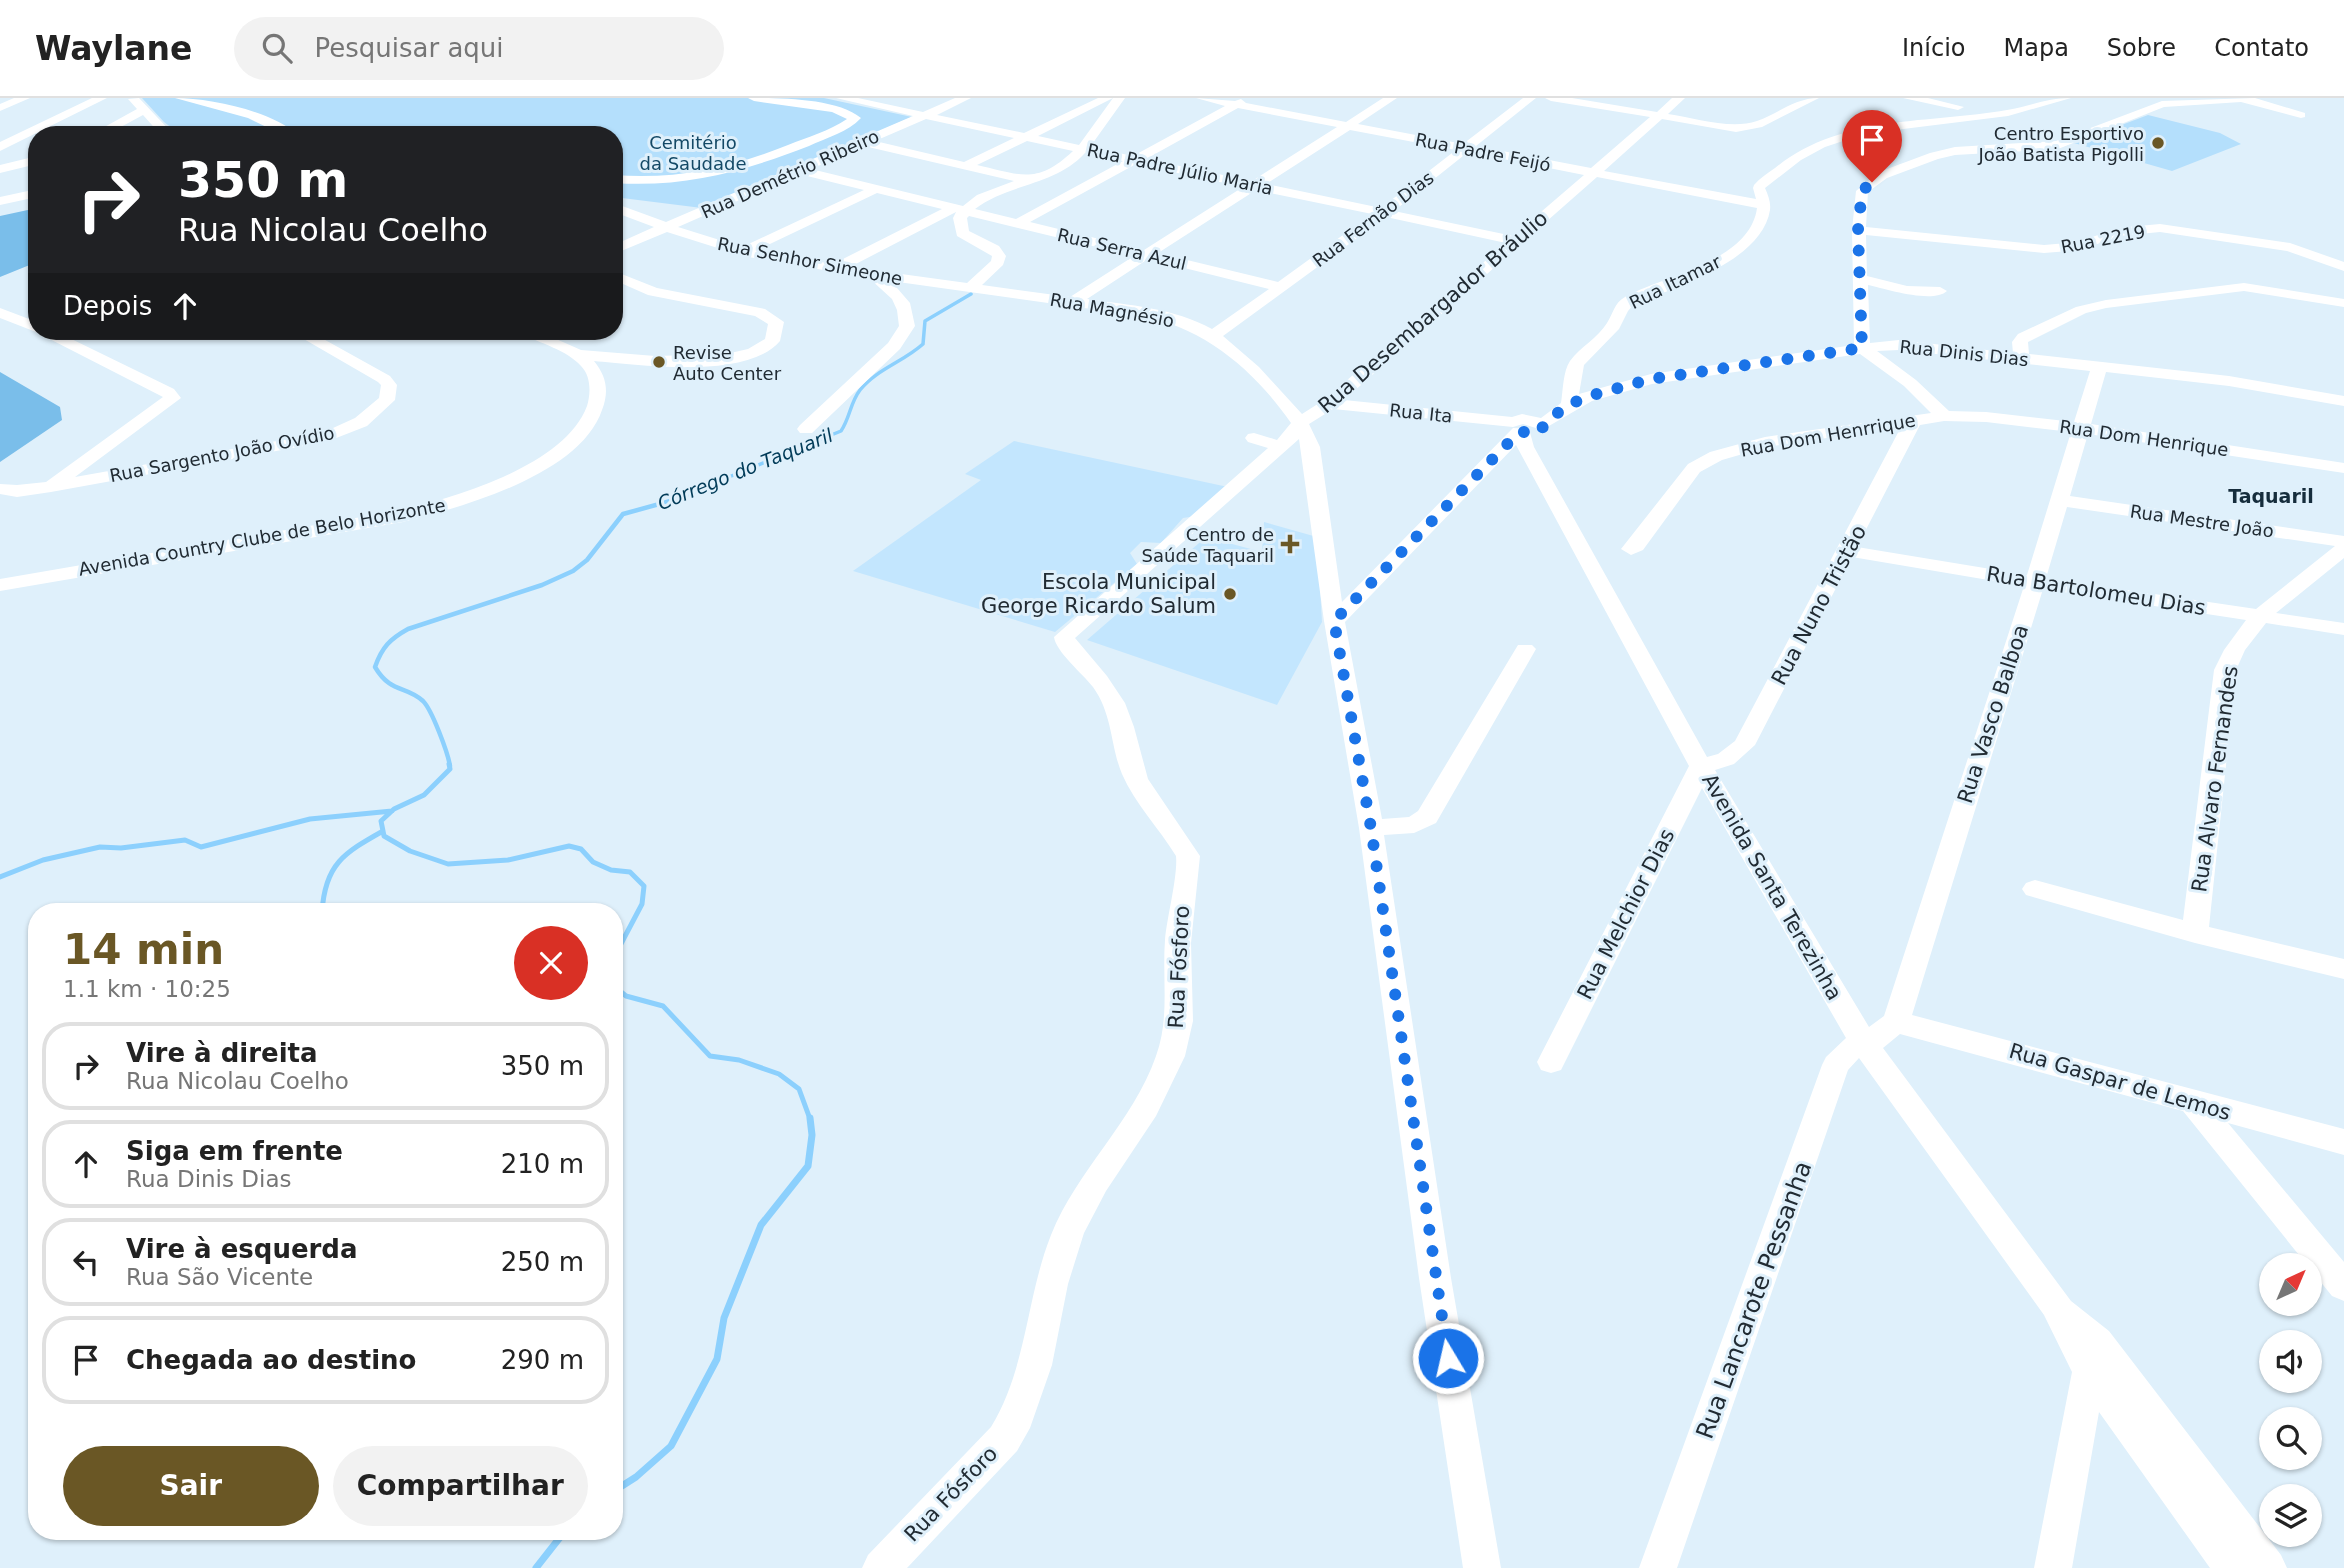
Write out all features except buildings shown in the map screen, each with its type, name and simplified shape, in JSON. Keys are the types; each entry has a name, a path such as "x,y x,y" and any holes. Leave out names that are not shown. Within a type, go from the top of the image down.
{"street":[{"path":"0,108 24,98"},
{"path":"43,126 101,98"},
{"path":"133,98 159,126"},
{"path":"181,98 240,112 277,126"},
{"path":"623,179 680,180 715,175 775,155 855,118 835,108 754,98"},
{"name":"Rua Padre Júlio Maria","path":"842,98 1517,241"},
{"name":"Rua Demétrio Ribeiro","path":"623,246 965,98"},
{"name":"Rua Padre Feijó","path":"1202,98 1242,101 1347,126 1764,205"},
{"path":"1072,302 1391,98"},
{"name":"Rua Fernão Dias","path":"1213,336 1384,212 1530,98"},
{"path":"1551,98 1736,128 1758,125 1813,98"},
{"name":"Rua Desembargador Bráulio","path":"1482,1568 1435,1278 1371,828 1334,621 1311,447 1300,422 1330,404 1679,98"},
{"path":"1909,98 1961,102"},
{"path":"1912,121 2008,113 2065,98"},
{"path":"2241,98 2301,115"},
{"path":"1944,416 1910,383 1862,348 1858,230 1862,191 1883,175 1912,163 1955,151 2058,145 2162,104 2249,98"},
{"path":"965,166 1116,99"},
{"path":"835,269 1029,182 1068,170 1086,149 1116,99"},
{"path":"1017,224 1242,101"},
{"name":"Rua Itamar","path":"1575,400 1576,363 1614,326 1622,309 1629,302 1679,284 1722,261 1749,237 1759,222 1764,205 1759,188 1762,184 1804,153 1853,134 1884,130 1945,113 1961,102"},
{"path":"113,126 144,110"},
{"path":"0,147 28,133"},
{"path":"862,142 1029,182"},
{"path":"1940,142 2004,148"},
{"path":"0,169 28,162"},
{"name":"Rua Serra Azul","path":"797,170 1280,287"},
{"path":"743,252 874,190"},
{"path":"0,201 28,195"},
{"name":"Rua Senhor Simeone","path":"623,211 667,228 743,252 835,269 977,289"},
{"path":"963,211 970,229 999,244 1010,256 1007,267 977,289"},
{"name":"Rua 2219","path":"1858,230 2044,249 2081,246 2117,232 2160,228 2290,247 2344,267"},
{"path":"806,429 894,346 906,326 904,304 887,284 874,275"},
{"path":"545,340 574,354 721,361 759,351 773,339 778,330 776,322 760,312 670,296 623,278"},
{"path":"1859,278 1907,290 1940,291"},
{"path":"2022,359 2020,342 2024,337 2081,310 2106,304 2244,287 2344,303"},
{"name":"Rua Magnésio","path":"977,289 1153,313 1196,327 1213,336 1257,375 1300,422"},
{"path":"0,313 28,324"},
{"path":"51,487 170,401 172,396 72,340"},
{"name":"Rua Sargento João Ovídio","path":"0,489 17,491 51,487 326,437 370,416 387,400 389,385 384,379 314,340"},
{"name":"Rua Dinis Dias","path":"1334,621 1527,431 1575,400 1651,379 1899,345 2229,381 2344,401"},
{"name":"Avenida Country Clube de Belo Horizonte","path":"0,585 404,516 471,497 550,458 589,422 597,406 598,381 587,362 574,354"},
{"name":"Rua Vasco Balboa","path":"1896,1022 2035,582 2099,368"},
{"name":"Rua Ita","path":"1330,404 1527,431"},
{"name":"Rua Dom Henrrique","path":"1630,549 1636,547 1695,468 1704,462 1765,442 1944,416"},
{"name":"Rua Dom Henrique","path":"1944,416 1986,417 2080,428 2344,468"},
{"name":"Rua Nuno Tristão","path":"1701,766 1726,759 1744,745 1848,551 1914,419"},
{"name":"Rua Fósforo","path":"881,1568 1004,1438 1016,1421 1027,1395 1057,1259 1069,1229 1158,1083 1172,1052 1178,1025 1177,968 1188,856 1128,763 1118,712 1105,688 1081,657 1065,643 1064,637 1266,442 1294,434 1300,422"},
{"name":"Avenida Santa Terezinha","path":"1527,431 1701,766 1864,1043 2092,1355 2233,1568"},
{"path":"106,446 98,460 100,466 130,473"},
{"name":"Rua Mestre João","path":"2060,500 2344,542"},
{"name":"Rua Alvaro Fernandes","path":"2195,933 2225,670 2233,652 2258,615 2344,549"},
{"name":"Rua Bartolomeu Dias","path":"1848,551 2344,629"},
{"path":"1371,828 1413,825 1427,817 1525,649"},
{"name":"Rua Melchior Dias","path":"1551,1062 1701,766"},
{"path":"2035,889 2195,933 2344,969"},
{"path":"1864,1043 1881,1035 1896,1022"},
{"name":"Rua Gaspar de Lemos","path":"1896,1022 2040,1058 2194,1103 2344,1142"},
{"name":"Rua Lancarote Pessanha","path":"1658,1568 1836,1065 1852,1047 1864,1043"},
{"path":"2194,1103 2344,1286"},
{"path":"2053,1568 2092,1355"},
{"name":"Avenida Santa Terezinha","path":"2092,1355 2268,1568"}],"shaded area":[{"path":"28,210 28,266 0,277 0,216"},
{"path":"0,372 60,407 62,420 0,462"},
{"path":"1014,441 1228,487 1196,516 1183,518 1161,543 1141,542 1130,553 1137,564 1055,632 853,571 981,480 965,474"},
{"name":"Escola Municipal George Ricardo Salum","path":"1264,522 1317,537 1322,622 1277,705 1087,640 1206,537 1262,552"}],"green space":[{"name":"Cemitério da Saudade","path":"142,98 824,98 912,117 702,208 623,198 623,126 169,126"},
{"name":"Centro Esportivo João Batista Pigolli","path":"2148,115 2220,133 2241,144 2172,171 2074,143"}],"waterway":[{"name":"Córrego do Taquaril","path":"702,488 841,431 860,390 882,371 923,344 925,321 971,294"},
{"name":"Córrego do Taquaril","path":"450,766 439,732 423,701 387,681 375,667 387,644 408,629 542,585 573,571 587,560 623,514 674,500 706,487"},
{"name":"Córrego do Taquaril","path":"392,811 424,795 450,769 449,764"},
{"name":"Córrego do Taquaril","path":"0,877 43,860 100,847 121,848 185,840 201,847 310,819 392,811"},
{"name":"Córrego do Taquaril","path":"383,831 381,821 392,811"},
{"name":"Córrego do Taquaril","path":"323,903 327,882 339,862 357,846 383,831"},
{"name":"Córrego do Taquaril","path":"383,831 384,836 410,851 448,864 508,860 569,846 581,849 593,862 611,870 630,872 644,886 642,904 623,940"},
{"name":"Córrego do Taquaril","path":"623,994 663,1006 710,1056 739,1060 779,1074 799,1089 810,1119"},
{"name":"Córrego do Taquaril","path":"623,1485 671,1446 717,1359 724,1318 761,1225 808,1166 812,1135 810,1118"},
{"name":"Córrego do Taquaril","path":"536,1568 558,1540"}],"place":[{"name":"Centro Esportivo João Batista Pigolli","path":"2158,143"},
{"name":"Revise Auto Center","path":"659,362"},
{"name":"Centro de Saúde Taquaril","path":"1290,544"},
{"name":"Escola Municipal George Ricardo Salum","path":"1230,594"}],"district":[{"name":"Taquaril","path":"2271,496"}],"route":[{"path":"1448,1358 1371,828 1334,621 1519,432 1540,432 1546,421 1569,405 1586,397 1651,379 1862,348 1858,230 1862,191 1872,182"}]}
